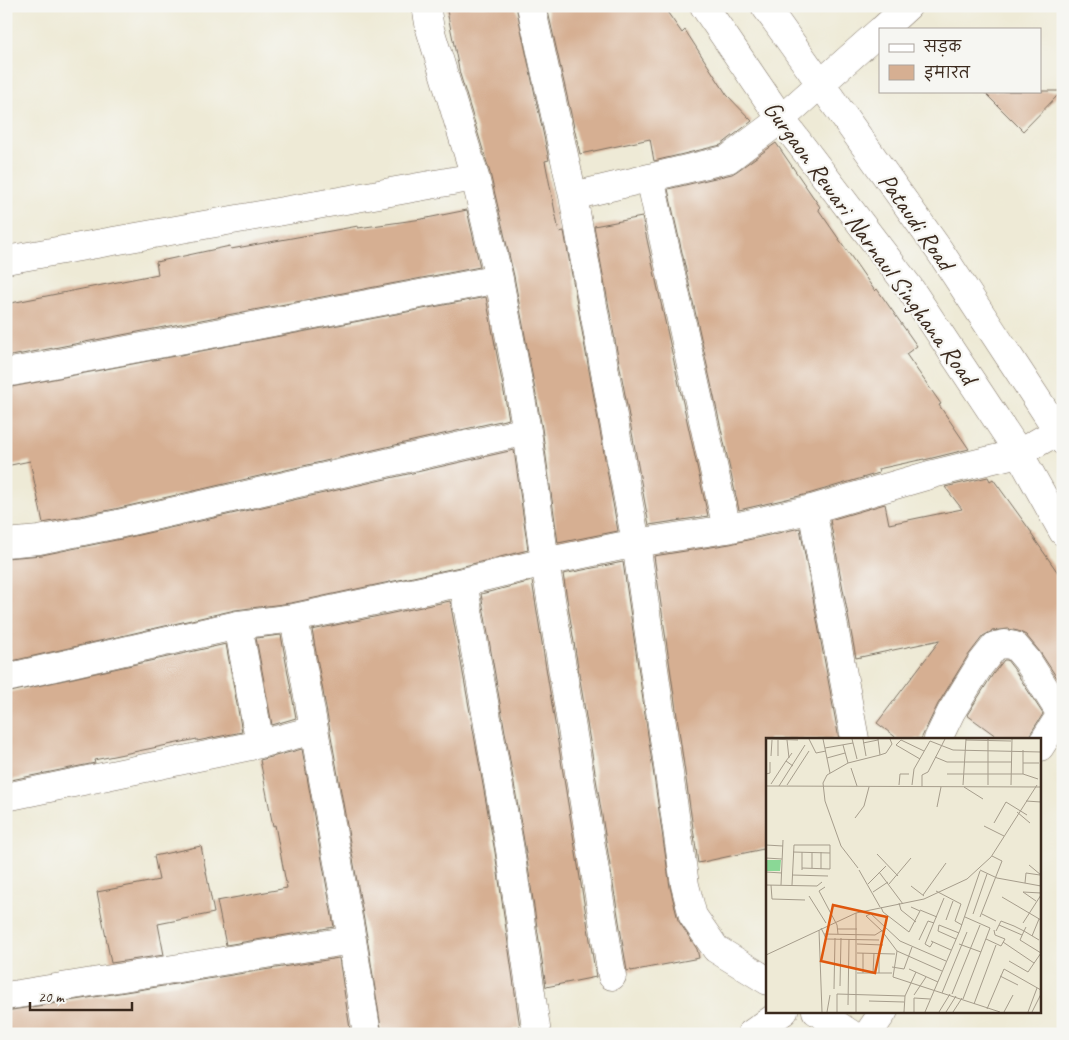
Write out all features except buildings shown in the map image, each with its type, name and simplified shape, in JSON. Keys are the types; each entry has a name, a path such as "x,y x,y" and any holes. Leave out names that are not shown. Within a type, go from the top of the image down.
{"street":[{"path":"426,6 430,29 475,177 499,279 527,431 545,562 612,976"},
{"path":"531,6 573,196 636,543 685,885 694,916 716,949 766,980"},
{"name":"Gurgaon Rewari Narnaul Singhana Road","path":"704,6 781,119 909,287 1019,453 1063,532"},
{"name":"Pataudi Road","path":"765,6 939,250 1060,436"},
{"path":"883,28 908,6"},
{"path":"573,196 728,160 781,119 879,32"},
{"path":"6,260 475,177"},
{"path":"650,178 727,528"},
{"path":"6,373 499,279"},
{"path":"6,543 39,540 118,524 527,431"},
{"path":"6,678 238,625 294,618 463,582 545,562 636,543 727,528 812,509 933,474 1019,453 1060,436"},
{"path":"812,509 855,738"},
{"path":"463,582 510,850 536,1034"},
{"path":"294,618 352,940 363,1033"},
{"path":"238,625 260,744"},
{"path":"939,738 980,665 996,646 1005,644 1015,646 1027,660 1062,712 1042,744"},
{"path":"6,797 260,744 314,730"},
{"path":"6,996 352,940"},
{"path":"751,1034 783,1012"},
{"path":"818,1012 851,1034"},
{"path":"868,1034 883,1012"}]}
